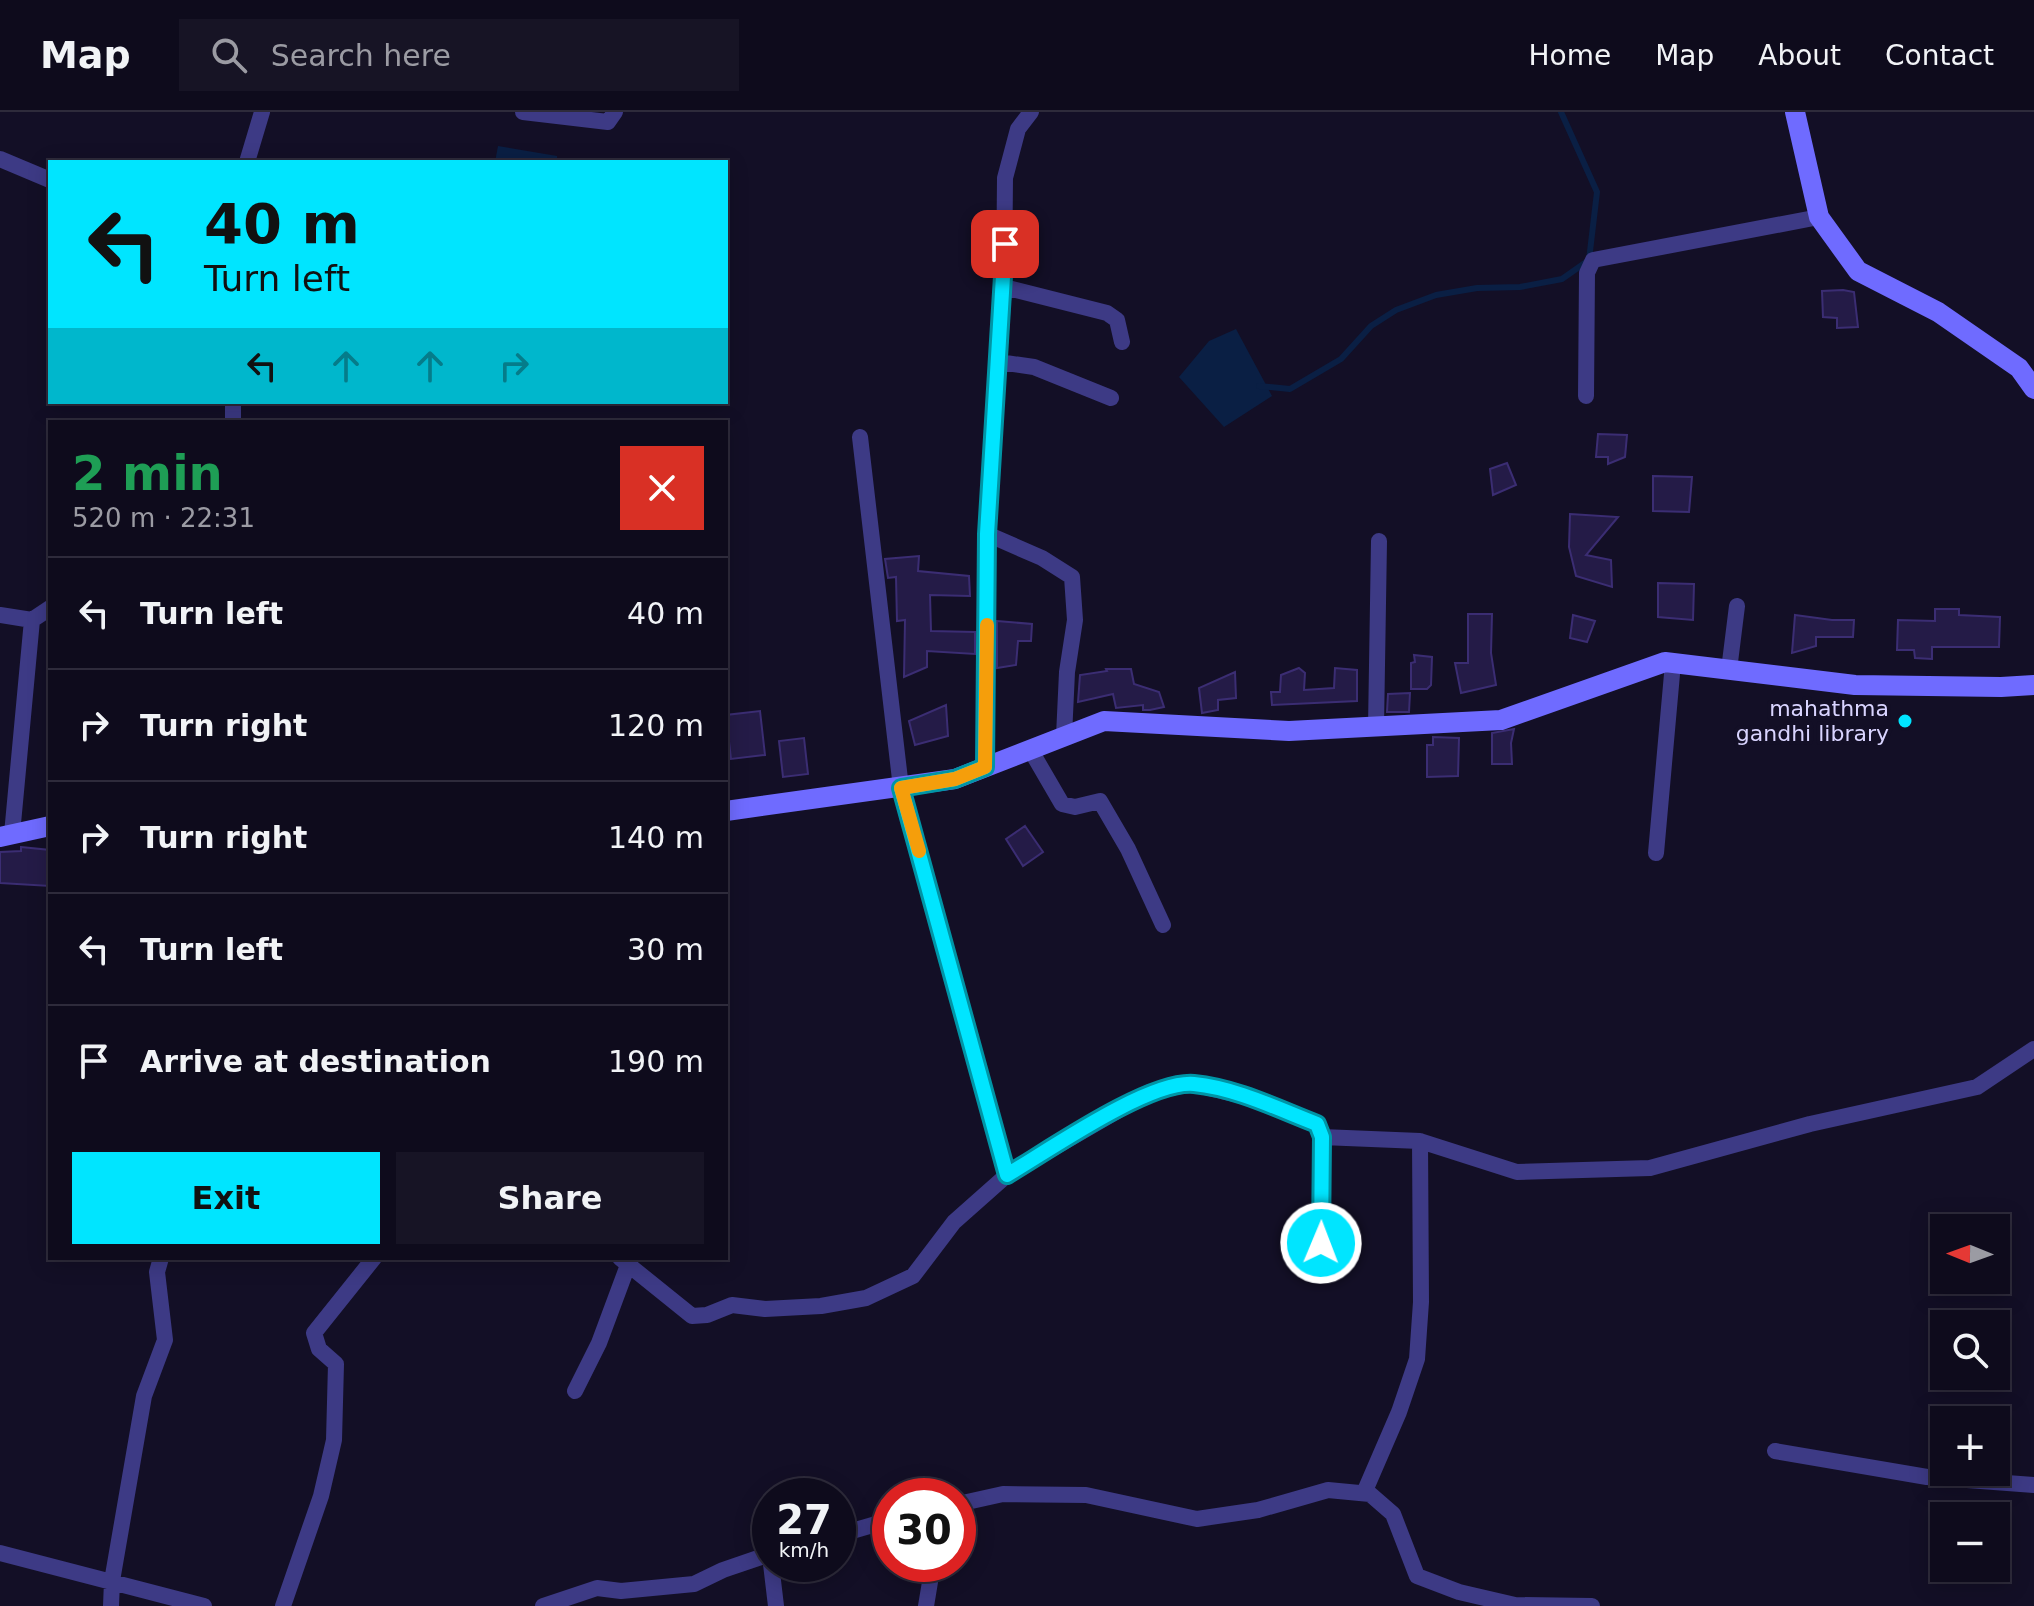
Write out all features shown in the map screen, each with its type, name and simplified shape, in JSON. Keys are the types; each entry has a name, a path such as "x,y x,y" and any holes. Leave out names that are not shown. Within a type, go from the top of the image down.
{"street":[{"path":"248,160 262,112"},
{"path":"523,112 608,122 615,112"},
{"path":"985,767 987,534 1004,287 1005,178 1018,129 1031,112"},
{"path":"1795,112 1819,217 1858,271 1938,312 2019,368 2034,389"},
{"path":"0,159 48,179"},
{"path":"1586,396 1587,273 1593,260 1819,217"},
{"path":"1004,287 1107,313 1117,320 1122,342"},
{"path":"999,362 1034,367 1111,398"},
{"path":"860,437 901,788 1007,1175"},
{"path":"987,534 1042,558 1072,577 1075,620 1067,672 1064,736"},
{"path":"1376,727 1379,541"},
{"path":"1729,670 1737,606"},
{"path":"0,615 32,620 48,609"},
{"path":"32,620 6,836 48,826"},
{"path":"728,811 955,779 1104,721 1289,731 1501,720 1665,662 1855,685 2034,685"},
{"path":"1656,853 1673,663"},
{"path":"1030,749 1062,804 1075,807 1100,801 1128,849 1163,925"},
{"path":"1322,1137 1420,1141 1517,1172 1650,1168 1810,1124 1977,1087 2034,1049"},
{"path":"575,1391 599,1343 624,1261 692,1316 707,1315 732,1305 765,1309 821,1306 866,1298 913,1276 954,1222 1007,1175 1150,1092 1192,1084 1251,1098 1317,1124 1322,1137 1321,1243"},
{"path":"1364,1493 1399,1412 1417,1359 1421,1302 1420,1141"},
{"path":"111,1606 112,1581 144,1396 165,1340 157,1272 160,1260"},
{"path":"283,1606 321,1496 334,1440 336,1364 319,1349 314,1333 372,1260"},
{"path":"1775,1451 1927,1477 2034,1485"},
{"path":"976,1500 1003,1494 1086,1495 1197,1519 1258,1510 1328,1490 1370,1494 1393,1514 1417,1576 1459,1592 1515,1605 1592,1606"},
{"path":"0,1553 204,1606"},
{"path":"543,1606 597,1588 621,1591 694,1584 723,1570 752,1563"},
{"path":"773,1582 776,1606"},
{"path":"926,1606 930,1582"}],"water":[{"path":"498,146 557,156 557,160 495,160"},
{"path":"1236,329 1272,396 1224,427 1179,377 1209,341"}],"building":[{"path":"1822,291 1854,292 1858,327 1837,328 1837,318 1823,317"},
{"path":"1598,434 1627,435 1625,457 1608,464 1608,457 1596,457"},
{"path":"1507,463 1516,485 1493,495 1490,469"},
{"path":"1653,476 1692,477 1689,512 1653,511"},
{"path":"1570,514 1618,517 1586,555 1611,560 1612,587 1576,576 1569,547"},
{"path":"919,556 918,571 969,576 970,596 930,595 931,631 975,632 975,654 927,651 927,667 904,677 905,620 897,621 896,577 888,578 885,559"},
{"path":"1658,583 1694,584 1693,620 1658,617"},
{"path":"1935,609 1959,609 1959,615 2000,617 1999,647 1932,647 1932,659 1915,658 1914,650 1897,650 1898,620 1935,621"},
{"path":"1468,614 1492,614 1491,653 1496,685 1461,693 1455,663 1468,663"},
{"path":"1573,615 1595,621 1587,642 1570,638"},
{"path":"1795,615 1854,620 1853,637 1816,637 1816,646 1792,653"},
{"path":"997,621 1032,624 1031,641 1018,641 1016,665 997,668"},
{"path":"1414,655 1432,657 1431,685 1427,689 1411,689"},
{"path":"1299,668 1305,673 1304,690 1334,688 1335,668 1357,670 1357,701 1272,705 1271,692 1280,692 1281,675"},
{"path":"1106,669 1131,669 1134,684 1159,692 1164,707 1150,710 1143,710 1143,705 1116,708 1113,694 1078,702 1080,675"},
{"path":"1235,672 1236,698 1218,700 1218,710 1202,713 1199,688"},
{"path":"1410,693 1409,712 1387,712 1388,694"},
{"path":"946,705 948,736 915,745 909,721"},
{"path":"760,711 765,755 731,759 728,715"},
{"path":"1514,729 1512,764 1492,764 1492,733"},
{"path":"1433,737 1459,738 1458,776 1427,777 1427,745 1433,745"},
{"path":"804,738 808,774 783,777 779,741"},
{"path":"1025,826 1043,852 1023,866 1006,839"},
{"path":"21,847 48,850 48,886 0,883 0,852 21,851"}],"waterway":[{"path":"1259,386 1290,389 1341,359 1371,326 1396,310 1436,295 1477,288 1520,287 1562,279 1589,260 1597,192 1561,112"}],"slow traffic":[{"path":"919,851 901,788 955,779 985,767 987,625"}],"place":[{"name":"mahathma gandhi library","path":"1905,721"}],"route":[{"path":"1005,244 987,534 985,767 955,779 901,788 1007,1175 1150,1092 1192,1084 1251,1098 1317,1124 1322,1137 1321,1243"}]}
